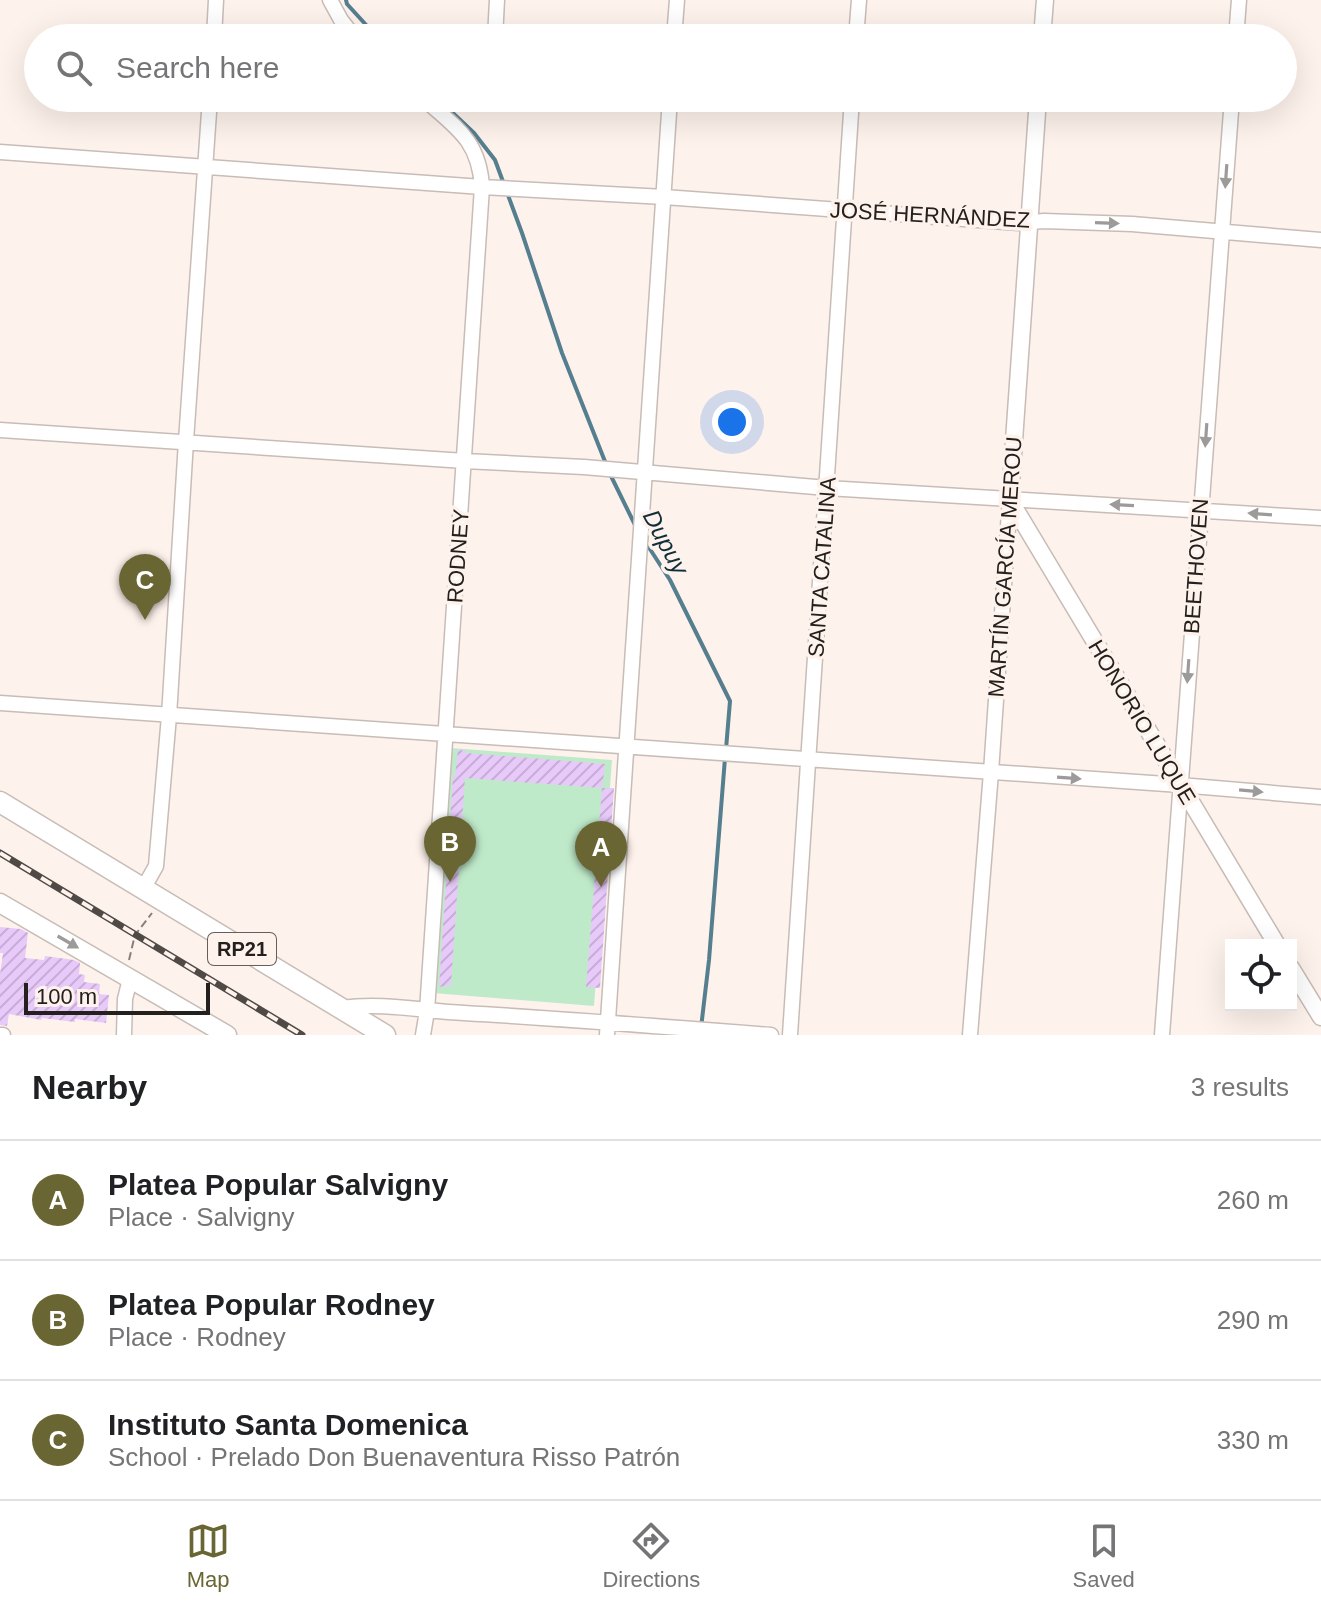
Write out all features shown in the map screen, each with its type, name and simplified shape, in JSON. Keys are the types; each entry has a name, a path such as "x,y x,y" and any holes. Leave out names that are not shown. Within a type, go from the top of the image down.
{"main road":[{"name":"RP21","path":"0,802 385,1035"},
{"path":"0,903 227,1035"}],"street":[{"path":"215,24 216,0"},
{"path":"330,0 344,24"},
{"path":"496,24 497,0"},
{"path":"675,24 677,0"},
{"path":"857,24 859,0"},
{"path":"1043,24 1045,0"},
{"path":"1237,24 1239,0"},
{"path":"143,889 156,866 169,716 209,112"},
{"name":"RODNEY","path":"423,1035 482,187 478,160 472,148 462,133 439,112"},
{"path":"608,1028 643,513 637,472 664,197 669,112"},
{"name":"SANTA CATALINA","path":"790,1035 851,112"},
{"name":"MARTÍN GARCÍA MEROU","path":"970,1035 1037,112"},
{"name":"BEETHOVEN","path":"1162,1035 1231,112"},
{"path":"0,152 482,187"},
{"name":"JOSÉ HERNÁNDEZ","path":"482,187 1019,223 1132,224 1321,240"},
{"path":"0,430 584,467 827,488 1321,518"},
{"name":"HONORIO LUQUE","path":"1010,498 1273,939"},
{"path":"0,703 1321,797"},
{"path":"124,1035 126,977"},
{"path":"1297,978 1321,1017"},
{"path":"342,1008 363,1005 608,1028 676,1027 771,1035"}],"path":[{"path":"126,977 135,935 161,900"}],"green space":[{"path":"451,748 612,760 594,1006 433,993"}],"building":[{"path":"458,750 605,764 602,788 465,778 451,985 439,987 453,776"},
{"path":"602,788 614,788 600,988 586,987"},
{"path":"0,927 21,929 28,933 25,958 44,960 45,956 80,963 79,974 85,975 84,982 100,984 99,994 109,995 106,1023 75,1019 75,1022 41,1020 9,1014 7,1026 0,1025 3,953 0,953"}],"waterway":[{"name":"Dupuy","path":"346,0 365,24"},
{"name":"Dupuy","path":"452,112 474,133 495,160 562,353 606,464"},
{"name":"Dupuy","path":"609,472 637,529"},
{"name":"Dupuy","path":"646,543 670,580 730,701 726,749"},
{"name":"Dupuy","path":"701,1028 725,758"}],"railway":[{"path":"0,853 302,1035"}],"place":[{"name":"Instituto Santa Domenica","path":"145,620"},
{"name":"Platea Popular Rodney","path":"450,882"},
{"name":"Platea Popular Salvigny","path":"601,887"}]}
